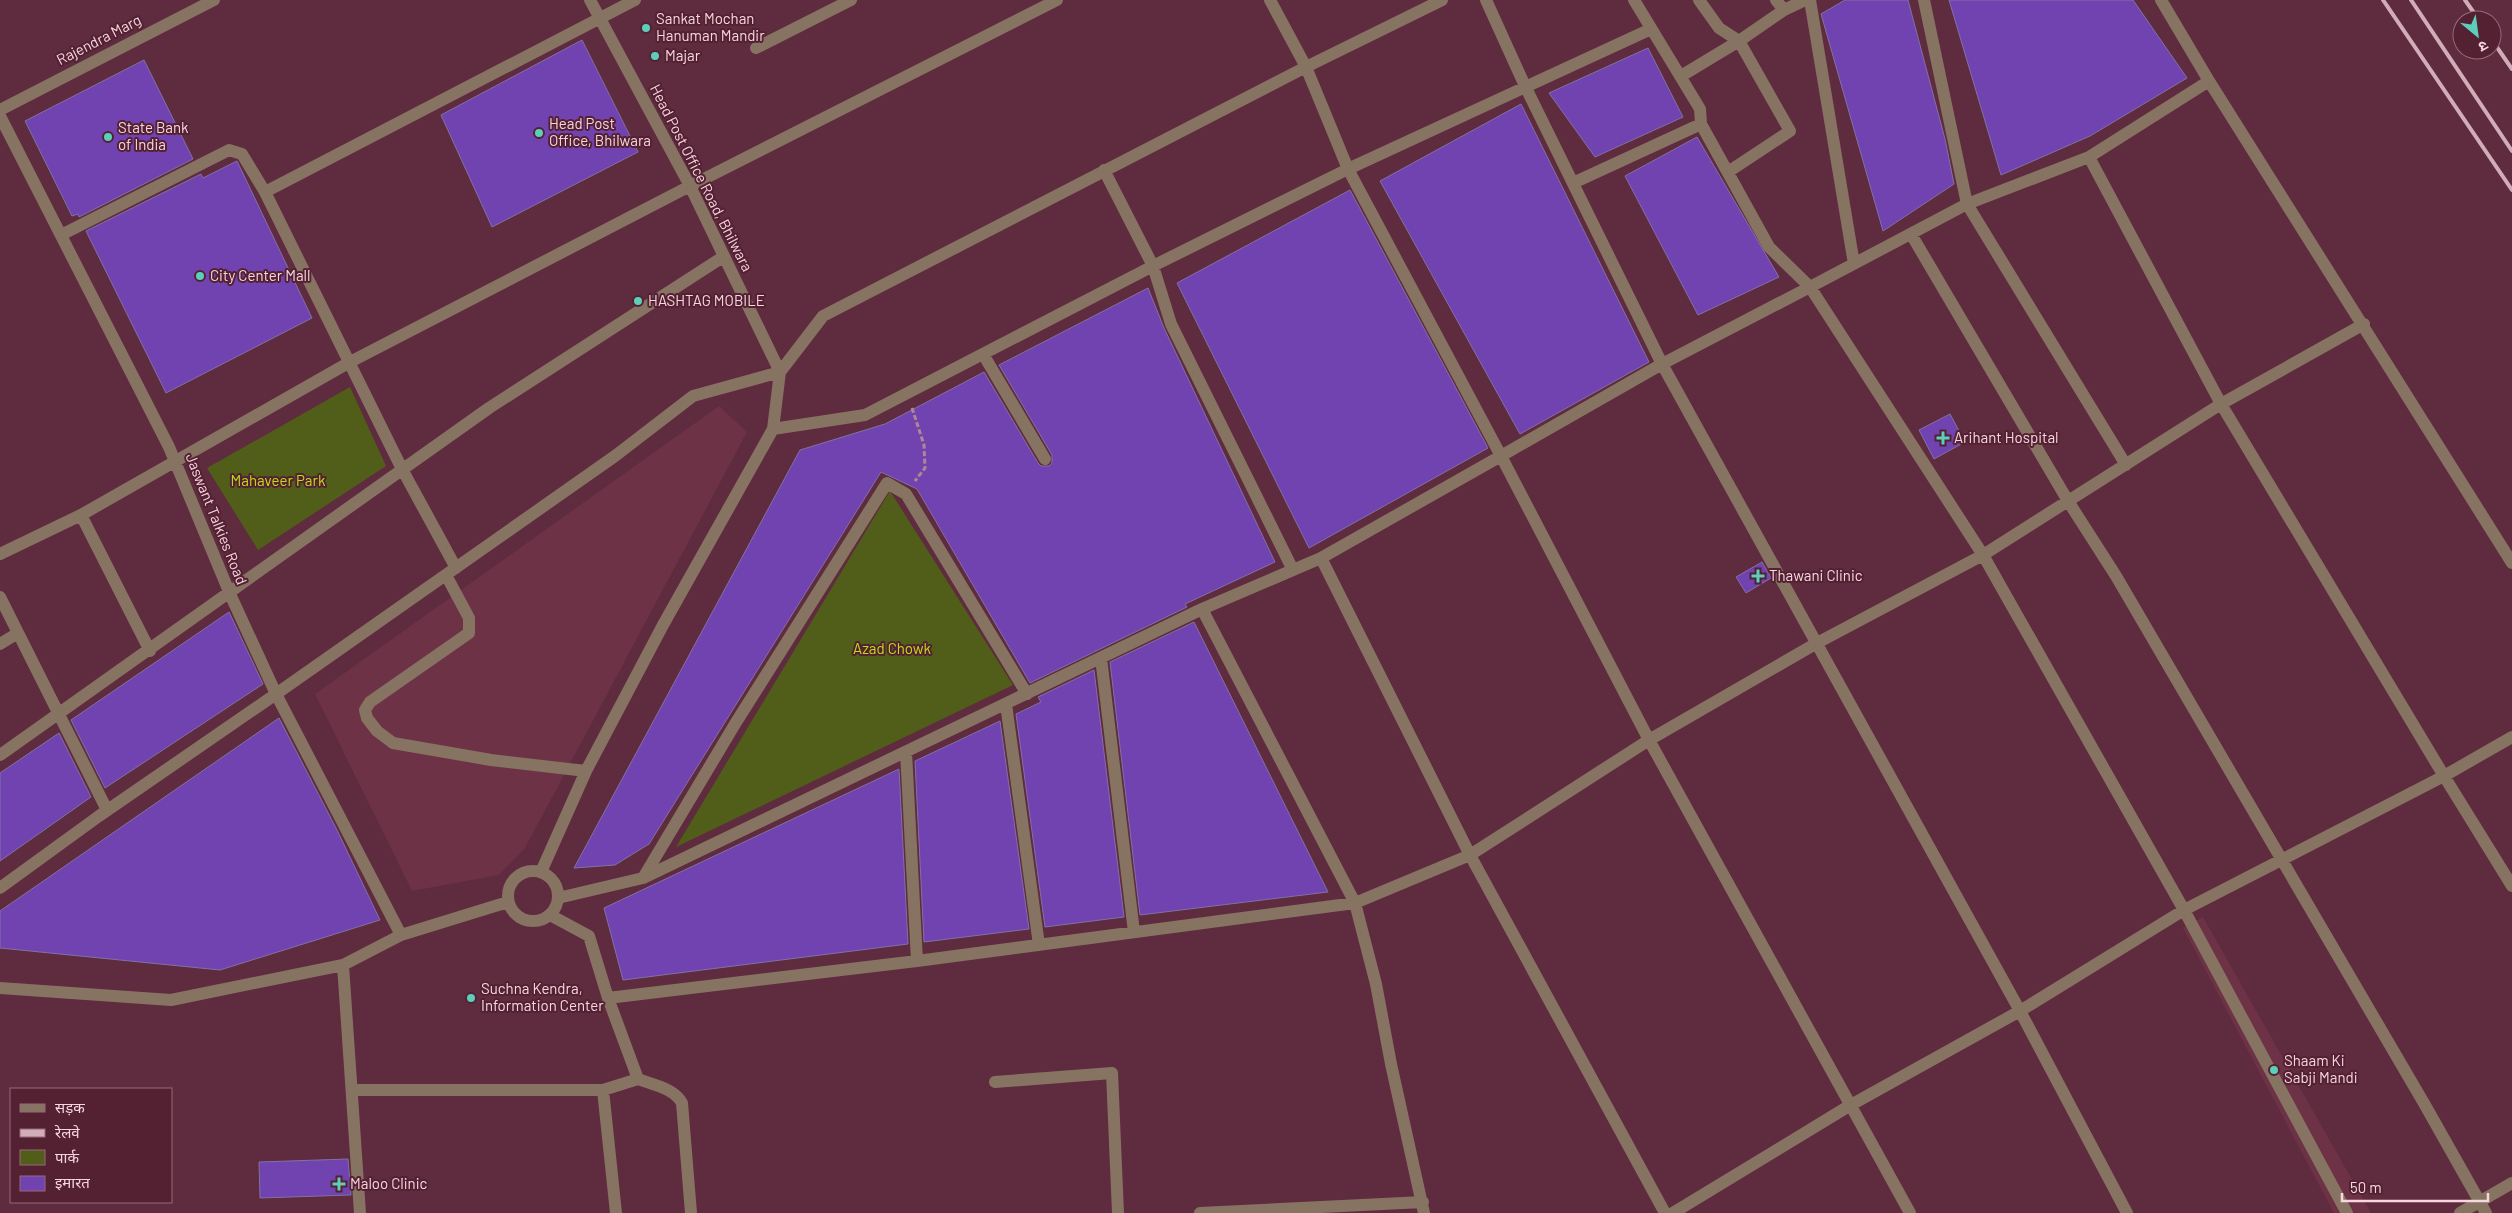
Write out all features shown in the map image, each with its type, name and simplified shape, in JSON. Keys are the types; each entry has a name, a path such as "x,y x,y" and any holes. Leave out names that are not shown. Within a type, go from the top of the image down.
{"street":[{"name":"Rajendra Marg","path":"0,110 214,0"},
{"name":"Head Post Office Road, Bhilwara","path":"590,0 690,186 723,258 780,372"},
{"path":"266,192 635,0"},
{"path":"756,48 851,0"},
{"path":"0,554 81,515 350,362 690,186 1057,0"},
{"path":"1270,0 1306,67 1348,169 1501,456 1649,740 1849,1106 1910,1213"},
{"path":"541,872 586,771 663,625 774,429 780,372 823,316 1104,170 1442,0"},
{"path":"1486,0 1525,86 1662,364 2020,1010 2127,1213"},
{"path":"1634,0 1700,109 1701,124 1769,247 1810,287 1983,555 2184,910 2347,1213"},
{"path":"1699,0 1719,28 1739,41 1790,131 1728,172"},
{"path":"1681,76 1739,41 1780,5 1805,0"},
{"path":"1810,0 1854,264"},
{"path":"1924,0 1968,204 2126,465"},
{"path":"2161,0 2209,81 2364,324 2512,563"},
{"path":"774,429 865,415 1154,266 1348,169 1651,29"},
{"path":"558,898 643,878 1202,609 1321,558 1662,364 1968,204 2089,157 2209,81"},
{"name":"Jaswant Talkies Road","path":"0,116 175,461 230,594 276,694 401,935"},
{"path":"1573,183 1701,124"},
{"path":"61,234 229,150 242,154 266,192 350,362 451,571 469,618 469,633 370,702 365,710 367,718 377,731 393,743 491,760 586,771"},
{"path":"2089,157 2221,404 2512,886"},
{"path":"1104,170 1154,266 1171,324 1293,570"},
{"path":"1911,234 2068,501 2116,576 2483,1207"},
{"path":"0,755 230,594 489,408 723,258"},
{"path":"608,998 917,961 1355,903 1470,854 1649,740 1817,643 1983,555 2221,404 2364,324"},
{"path":"984,354 1045,459"},
{"path":"0,888 107,810 615,456 693,396 780,372"},
{"path":"643,878 735,724 887,484 906,494 1026,694"},
{"path":"81,515 150,650"},
{"path":"1321,558 1470,854 1665,1213"},
{"path":"0,597 107,810"},
{"path":"1200,1213 1423,1208 1390,1064 1376,984 1355,903 1202,609"},
{"path":"0,644 18,633"},
{"path":"1101,658 1134,932"},
{"path":"1006,704 1039,945"},
{"path":"1673,1213 1849,1106 2020,1010 2184,910 2444,776 2512,737"},
{"path":"906,752 917,961"},
{"path":"526,872 541,872 554,882 558,898 550,915 544,919 529,921 515,915 508,902 507,894 513,880 526,872"},
{"path":"0,988 171,1000 343,965 401,935 508,902"},
{"path":"550,915 589,936 608,998 638,1080"},
{"path":"343,965 360,1213"},
{"path":"995,1082 1112,1073 1118,1213"},
{"path":"352,1090 603,1090 638,1080 671,1092 678,1096 682,1103 692,1213"},
{"path":"603,1090 616,1213"},
{"path":"2460,1213 2483,1207 2512,1183"}],"path":[{"path":"906,394 924,445 925,468 906,494"}],"shaded area":[{"path":"719,406 747,432 525,848 499,875 412,891 315,694"},
{"name":"Shaam Ki Sabji Mandi","path":"2203,917 2371,1213 2334,1213 2183,928"}],"green space":[{"name":"Mahaveer Park","path":"350,387 386,466 258,550 207,468"},
{"name":"Azad Chowk","path":"890,491 1013,685 676,847"}],"building":[{"path":"1845,0 1908,0 1945,139 1954,184 1883,231 1821,14"},
{"path":"1949,0 2133,0 2187,78 2090,136 2001,175"},
{"name":"Head Post Office, Bhilwara","path":"582,40 638,152 492,227 441,115"},
{"path":"1648,48 1683,117 1595,157 1549,93"},
{"name":"State Bank of India","path":"144,60 193,159 79,217 78,214 72,216 25,121"},
{"path":"1521,104 1649,362 1520,434 1380,181"},
{"path":"1697,137 1779,277 1698,315 1625,176"},
{"name":"City Center Mall","path":"237,161 312,318 166,393 86,231 201,174 203,178"},
{"path":"1350,190 1488,448 1309,548 1177,283"},
{"path":"1148,288 1164,328 1275,562 1185,604 1187,607 1030,683 917,489 881,472 649,844 615,865 574,868 800,450 885,424 984,372 1038,463 1041,466 1049,466 1052,463 1052,455 999,365"},
{"path":"1950,414 1965,442 1934,459 1919,430"},
{"path":"1762,562 1771,578 1746,593 1736,577"},
{"path":"229,612 263,684 105,788 71,720"},
{"path":"1194,622 1328,892 1140,915 1110,662"},
{"path":"1094,670 1124,917 1045,927 1016,714 1041,702 1038,697"},
{"path":"279,718 337,830 380,920 220,970 0,948 0,911"},
{"path":"1000,721 1029,929 924,942 915,761"},
{"path":"59,733 91,797 0,861 0,773"},
{"path":"899,769 908,944 623,980 604,908"},
{"path":"348,1159 351,1195 260,1198 259,1162"}],"railway":[{"path":"2383,0 2512,190"},
{"path":"2411,0 2512,151"},
{"path":"2465,0 2472,10"},
{"path":"2502,54 2512,69"}],"place":[{"name":"Sankat Mochan Hanuman Mandir","path":"646,28"},
{"name":"Majar","path":"655,56"},
{"name":"Head Post Office, Bhilwara","path":"539,133"},
{"name":"State Bank of India","path":"108,137"},
{"name":"City Center Mall","path":"200,276"},
{"name":"HASHTAG MOBILE","path":"638,301"},
{"name":"Arihant Hospital","path":"1943,438"},
{"name":"Thawani Clinic","path":"1758,576"},
{"name":"Suchna Kendra, Information Center","path":"471,998"},
{"name":"Shaam Ki Sabji Mandi","path":"2274,1070"},
{"name":"Maloo Clinic","path":"339,1184"}]}
